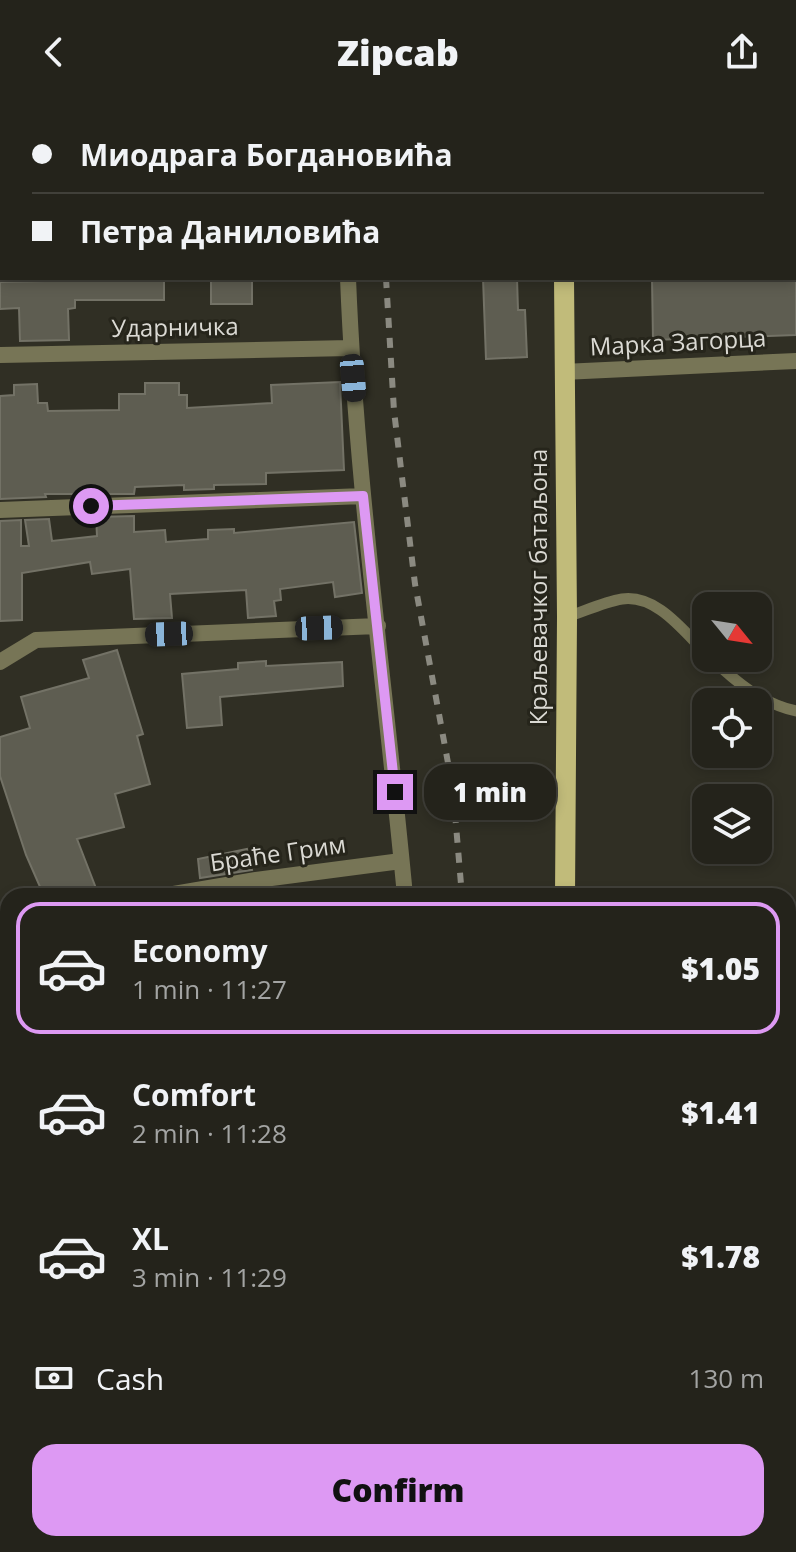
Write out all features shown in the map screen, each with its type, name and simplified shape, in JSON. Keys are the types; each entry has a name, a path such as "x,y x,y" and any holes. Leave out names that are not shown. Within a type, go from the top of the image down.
{"main road":[{"name":"Краљевачког батаљона","path":"564,280 567,617 565,888"}],"street":[{"path":"348,280 350,348 363,496 404,888"},
{"name":"Ударничка","path":"0,355 350,348"},
{"name":"Марка Загорца","path":"563,372 796,361"},
{"path":"0,510 363,496"},
{"path":"0,662 36,640 378,626"},
{"name":"Браће Грим","path":"209,888 401,861"}],"lane":[{"path":"567,617 623,599 642,601 671,619 692,639"},
{"path":"726,672 740,686 781,708 796,711"}],"building":[{"path":"164,280 164,300 75,300 75,308 68,309 69,340 20,341 19,308 0,309 0,282"},
{"path":"211,280 252,280 252,304 211,304"},
{"path":"483,280 517,280 518,310 525,310 527,357 486,359"},
{"path":"652,280 796,280 796,335 653,340"},
{"path":"340,382 344,470 266,473 266,484 214,485 214,489 184,490 184,485 135,487 134,494 45,494 46,497 0,499 0,396 14,395 14,385 37,384 38,403 47,403 48,411 119,410 119,394 145,394 145,383 179,383 179,395 187,395 187,408 272,403 271,385"},
{"path":"134,516 134,532 165,530 166,542 208,539 208,530 234,529 234,533 354,522 362,593 335,597 333,582 280,589 281,600 274,601 276,616 248,618 246,590 170,594 172,618 134,619 130,569 92,574 90,562 22,573 22,620 0,621 0,521 21,520 21,546 29,546 25,520 49,519 52,541 97,536 96,517"},
{"path":"117,650 143,734 137,736 150,784 115,794 124,827 77,839 96,888 40,888 26,855 0,776 0,737 30,728 21,697 89,678 83,660"},
{"path":"266,661 266,666 342,662 343,686 220,697 222,725 187,728 182,674 238,669 238,663"},
{"path":"247,849 252,870 200,878 198,859"}],"railway":[{"path":"386,280 394,411 415,584 453,790 461,888"}],"route":[{"path":"91,506 363,496 395,792"}]}
